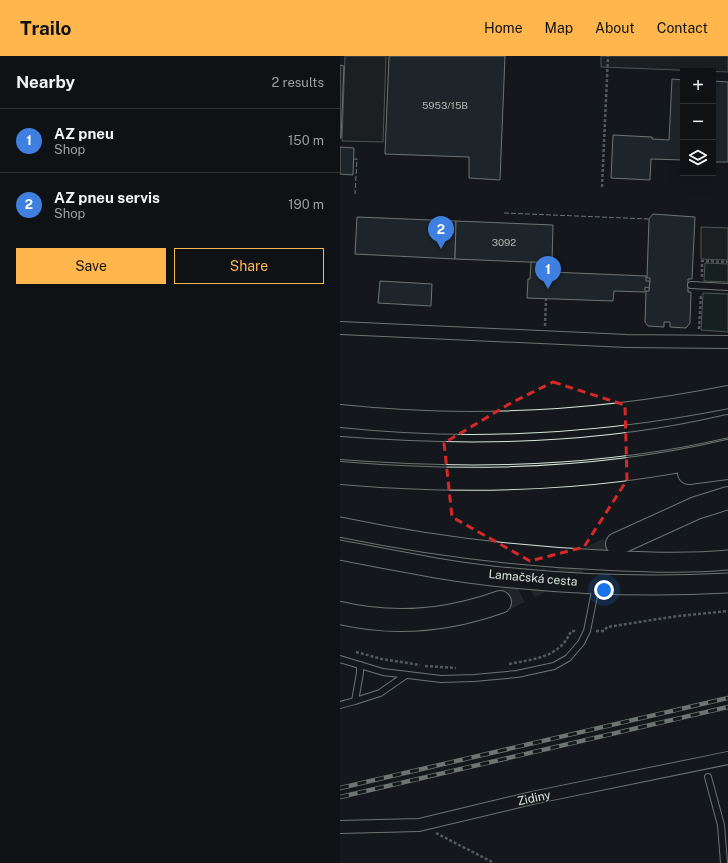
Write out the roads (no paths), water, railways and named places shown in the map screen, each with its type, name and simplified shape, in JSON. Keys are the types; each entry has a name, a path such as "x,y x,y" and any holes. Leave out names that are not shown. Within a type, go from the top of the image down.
{"highway":[{"path":"340,416 396,422 508,424 622,415 728,397"},
{"path":"340,448 411,453 513,453 625,445 669,439 728,426"},
{"path":"340,473 408,479 477,480 575,475 661,465 728,451"},
{"path":"661,465 690,473 728,468"},
{"path":"617,544 696,508 728,498"},
{"path":"340,613 377,620 424,620 467,614 500,602"}],"main road":[{"name":"Lamačská cesta","path":"340,527 392,537 515,555 643,562 728,560"},
{"name":"Lamačská cesta","path":"340,550 512,578 596,584 691,585 728,583"}],"street":[{"path":"340,328 627,341 728,342"},
{"name":"Zidiny","path":"340,828 419,824 532,798 728,758"}],"lane":[{"path":"691,285 728,287"},
{"path":"340,659 382,672 441,679 517,674 554,666 568,658 581,643 586,631 596,584"},
{"path":"355,700 360,665"},
{"path":"340,705 380,693 406,675"},
{"path":"708,776 721,825 724,863"}],"tunnel":[{"path":"500,602 617,544"}],"railway":[{"path":"340,788 728,698"},
{"path":"340,797 728,707"}],"place":[{"name":"AZ pneu servis","path":"441,249"},
{"name":"AZ pneu","path":"548,289"}]}
